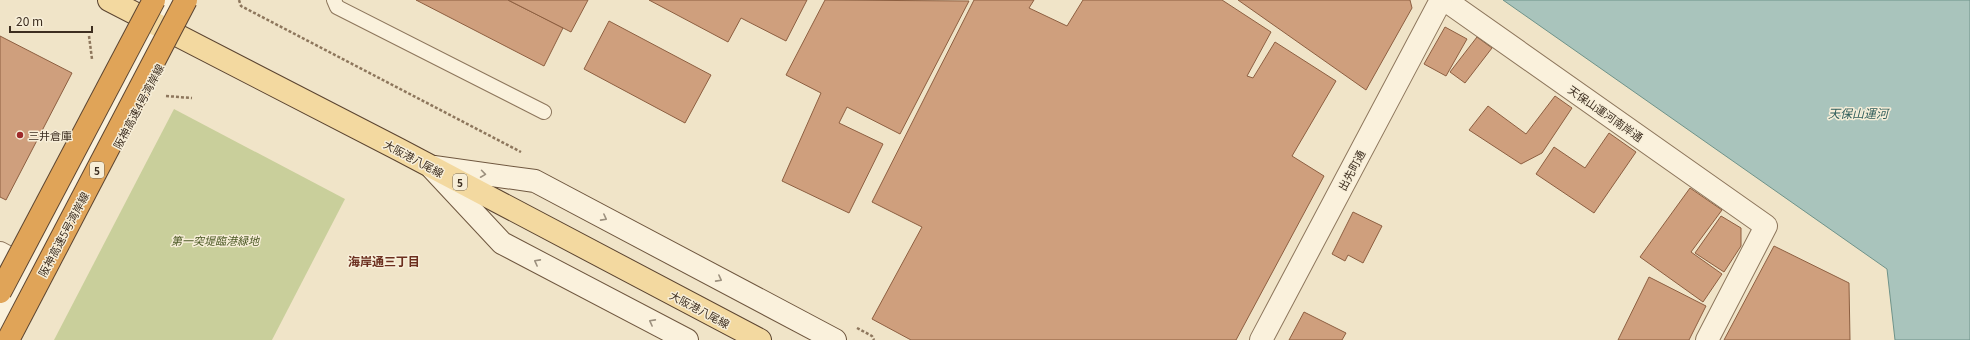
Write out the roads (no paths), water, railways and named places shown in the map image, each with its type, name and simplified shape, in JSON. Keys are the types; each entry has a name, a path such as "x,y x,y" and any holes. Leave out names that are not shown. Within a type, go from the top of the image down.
{"highway":[{"path":"0,270 142,0"},
{"path":"0,292 154,0"},
{"name":"阪神高速5号湾岸線","path":"8,340 186,0"},
{"name":"阪神高速4号湾岸線","path":"15,340 193,0"}],"main road":[{"name":"大阪港八尾線","path":"109,0 760,340"}],"street":[{"path":"0,322 172,0"},
{"name":"出先町通","path":"1261,340 1440,0"},
{"name":"天保山運河南岸通","path":"1446,0 1766,226 1707,340"},
{"path":"431,167 502,243 687,340"},
{"path":"431,167 534,181 835,340"},
{"path":"0,253 28,268"}],"lane":[{"path":"334,0 337,7 544,112"}],"water":[{"name":"天保山運河","path":"1503,0 1970,0 1970,340 1895,340 1887,269"}],"place":[{"name":"三井倉庫","path":"20,135"}],"district":[{"name":"海岸通三丁目","path":"384,260"}],"park label":[{"name":"第一突堤臨港緑地","path":"215,240"}]}
